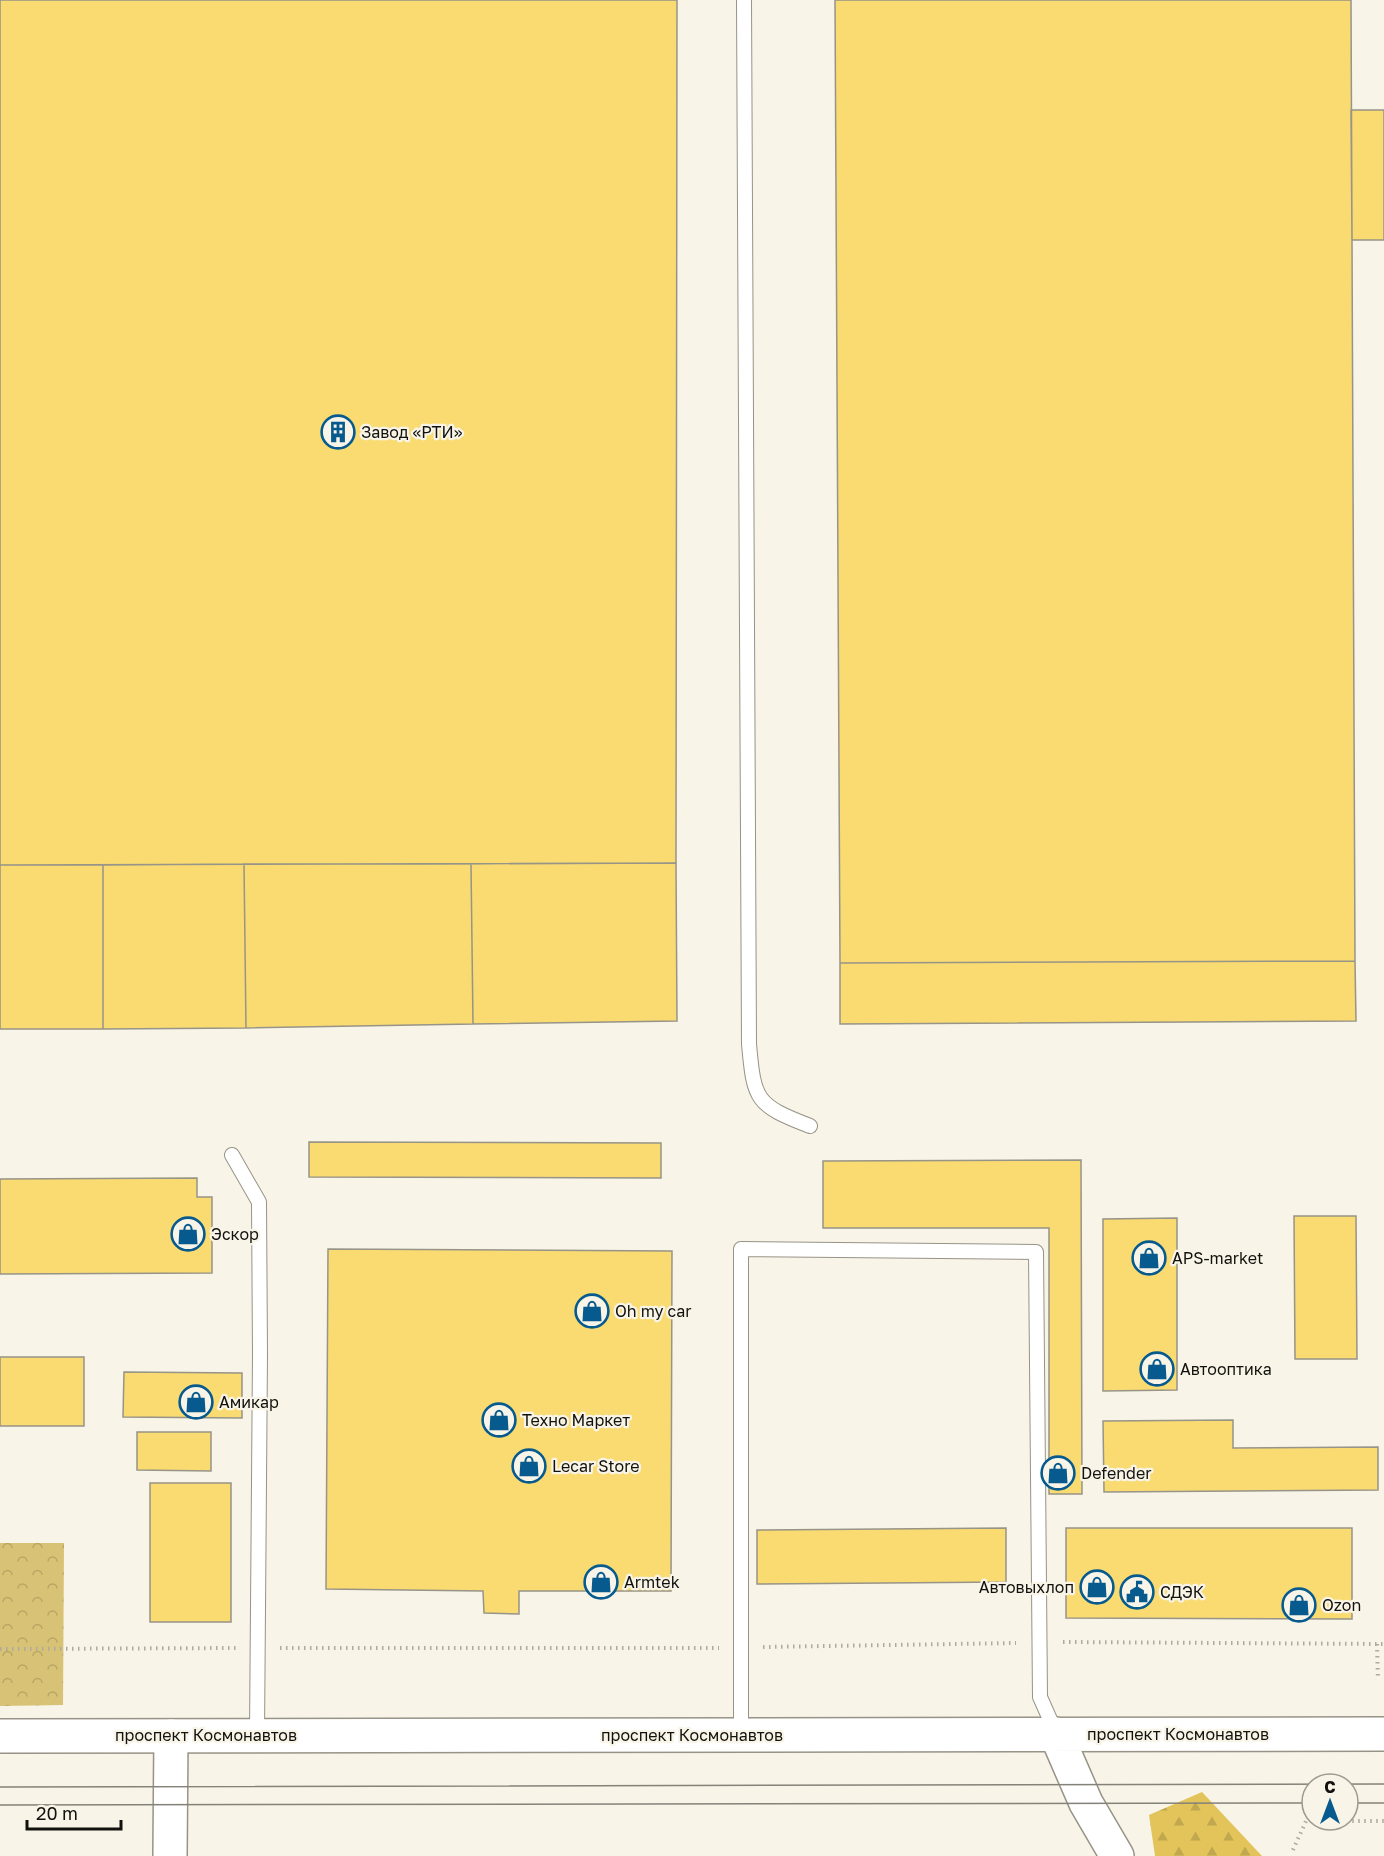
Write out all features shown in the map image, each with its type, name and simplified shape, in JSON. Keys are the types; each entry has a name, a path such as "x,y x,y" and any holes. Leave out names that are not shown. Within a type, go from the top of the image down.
{"main road":[{"path":"1056,1734 1086,1803 1117,1856"},
{"name":"проспект Космонавтов","path":"0,1736 1384,1734"},
{"path":"170,1856 171,1736"}],"lane":[{"path":"744,0 749,1044 753,1086 771,1111 810,1126"},
{"path":"232,1155 259,1202 257,1735"},
{"path":"741,1735 741,1249 1036,1252 1040,1697 1056,1734"}],"path":[{"path":"0,1649 741,1648 1040,1642 1384,1644"},
{"path":"1377,1644 1378,1680"},
{"path":"1293,1850 1306,1821 1384,1821"}],"green space":[{"path":"0,1543 64,1543 63,1705 0,1706"},
{"path":"1202,1792 1262,1856 1155,1856 1149,1815"}],"building":[{"name":"Завод «РТИ»","path":"0,0 677,0 676,863 0,865"},
{"path":"835,0 1351,0 1355,961 840,963"},
{"path":"1351,110 1384,110 1384,240 1352,240"},
{"path":"676,863 677,1021 473,1024 471,864"},
{"path":"244,864 471,864 473,1024 246,1028"},
{"path":"244,864 246,1028 103,1029 103,865"},
{"path":"0,865 103,865 103,1029 0,1029"},
{"path":"1355,961 1356,1021 840,1024 840,963"},
{"path":"309,1142 661,1143 661,1178 309,1177"},
{"path":"1081,1160 1082,1494 1049,1494 1049,1228 823,1228 823,1161"},
{"path":"197,1178 197,1197 212,1197 212,1273 0,1274 0,1179"},
{"path":"1294,1216 1356,1216 1357,1359 1295,1359"},
{"path":"1177,1218 1177,1390 1103,1391 1103,1219"},
{"name":"Техно Маркет","path":"328,1249 672,1251 671,1591 519,1591 519,1614 484,1613 483,1591 326,1589"},
{"path":"0,1357 84,1357 84,1426 0,1426"},
{"path":"124,1372 242,1373 242,1418 123,1417"},
{"path":"1233,1420 1233,1448 1378,1447 1378,1490 1104,1492 1103,1421"},
{"path":"137,1432 211,1432 211,1471 137,1470"},
{"path":"150,1483 231,1483 231,1622 150,1622"},
{"path":"1006,1528 1006,1582 757,1584 757,1530"},
{"path":"1066,1528 1352,1528 1352,1619 1066,1618"}],"tram line":[{"path":"0,1787 1384,1784"},
{"path":"0,1805 1300,1803"},
{"path":"1360,1803 1384,1803"}],"place":[{"name":"Завод «РТИ»","path":"338,432"},
{"name":"Эскор","path":"188,1234"},
{"name":"АPS-market","path":"1149,1258"},
{"name":"Oh my car","path":"592,1311"},
{"name":"Автооптика","path":"1157,1369"},
{"name":"Амикар","path":"196,1402"},
{"name":"Техно Маркет","path":"499,1420"},
{"name":"Lecar Store","path":"529,1466"},
{"name":"Defender","path":"1058,1473"},
{"name":"Armtek","path":"601,1582"},
{"name":"Автовыхлоп","path":"1097,1587"},
{"name":"СДЭК","path":"1137,1592"},
{"name":"Ozon","path":"1299,1605"}]}
